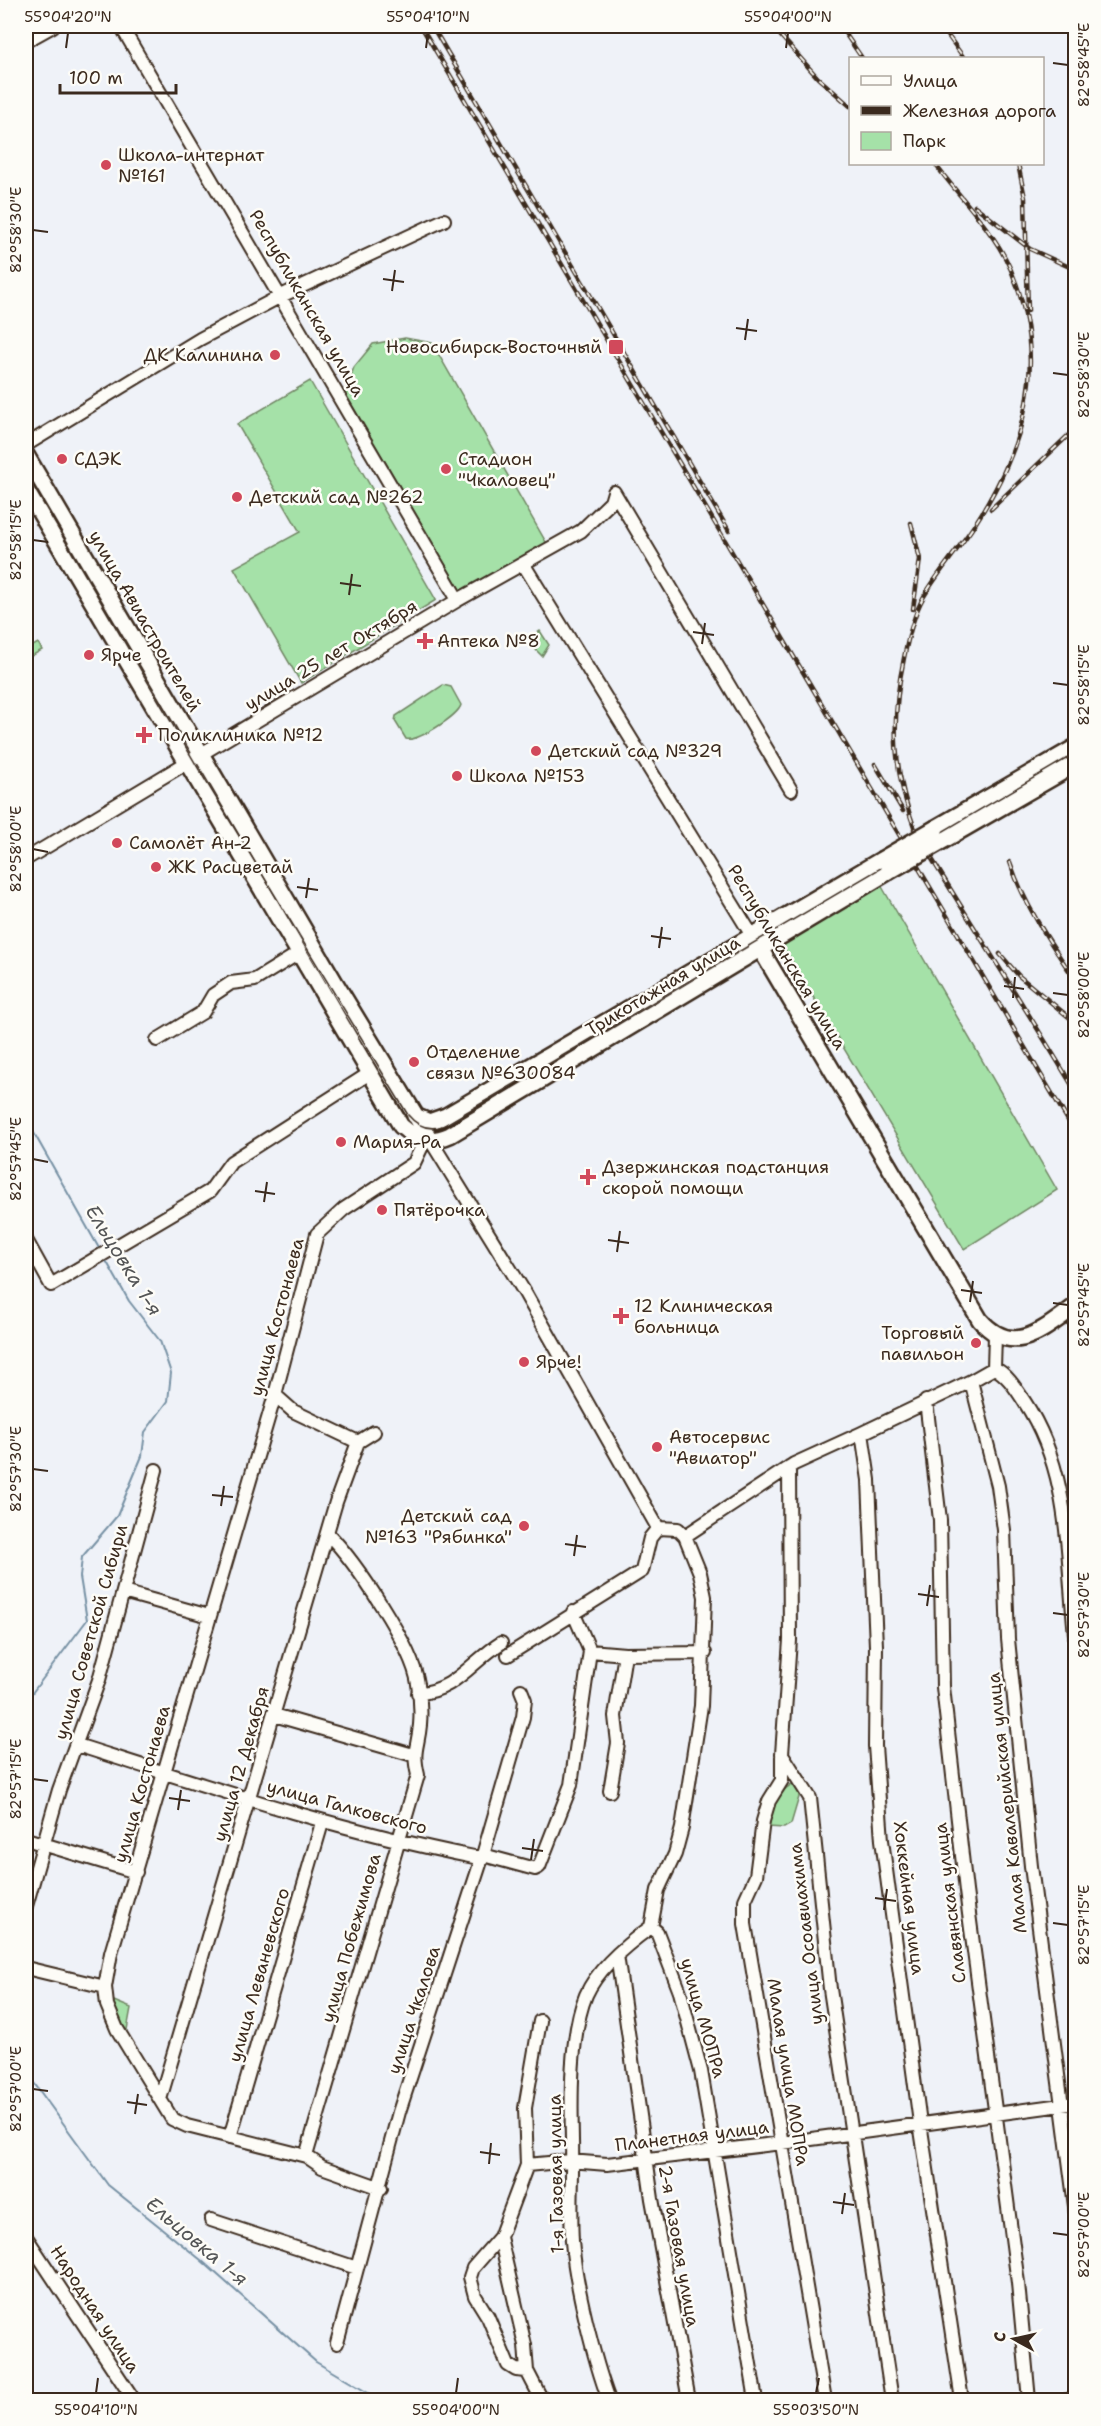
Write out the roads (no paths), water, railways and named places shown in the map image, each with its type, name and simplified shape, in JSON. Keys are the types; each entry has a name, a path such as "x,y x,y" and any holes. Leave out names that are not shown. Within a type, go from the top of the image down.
{"main road":[{"name":"улица Авиастроителей","path":"26,455 428,1141"},
{"name":"улица Авиастроителей","path":"26,489 394,1114 410,1133 428,1141"},
{"name":"Трикотажная улица","path":"940,834 1076,747"},
{"name":"Трикотажная улица","path":"428,1141 450,1135 613,1038 757,943 884,866 940,834 1076,764"},
{"name":"Трикотажная улица","path":"412,1112 429,1122 439,1120 603,1025 757,943"},
{"name":"Республиканская улица","path":"757,943 973,1312 995,1335"},
{"path":"603,1025 600,1032 602,1037 613,1038"},
{"path":"394,1114 400,1118 412,1112"},
{"path":"995,1335 1007,1339 1021,1339 1032,1335 1076,1306"}],"street":[{"path":"26,41 51,26"},
{"name":"Республиканская улица","path":"121,26 458,600"},
{"path":"26,445 200,339 281,296 444,220"},
{"name":"улица 25 лет Октября","path":"26,859 458,600 524,565 580,531 611,502 614,492 791,790"},
{"name":"Республиканская улица","path":"524,565 757,943"},
{"path":"157,1040 203,1012 213,995 231,983 255,980 299,953"},
{"path":"26,1240 51,1285 210,1191 231,1162 370,1073"},
{"path":"428,1141 515,1276 658,1528"},
{"name":"улица Костонаева","path":"381,2188 322,2167 306,2156 187,2126 172,2119 161,2096 117,2029 107,2005 105,1987 111,1953 275,1395 317,1234 344,1209 414,1163 428,1141"},
{"path":"686,1536 789,1467 926,1401 972,1385 993,1368 995,1335"},
{"path":"993,1368 1007,1378 1042,1431 1071,1517 1076,1644"},
{"name":"Малая Кавалерийская улица","path":"972,1385 995,1475 1004,1530 1008,1639 1031,1866 1060,2105 1076,2214"},
{"path":"275,1395 293,1411 358,1442 374,1432"},
{"name":"Славянская улица","path":"926,1401 940,1520 943,1687 966,1891 1018,2283 1029,2400"},
{"name":"Хоккейная улица","path":"862,1433 869,1489 876,1646 875,1746 882,1840 920,2123 962,2400"},
{"name":"улица 12 Декабря","path":"161,2096 336,1502 358,1442"},
{"path":"782,1754 790,1640 789,1467"},
{"name":"улица Советской Сибири","path":"26,1906 59,1790 99,1680 156,1470"},
{"path":"651,1927 658,1890 675,1854 682,1828 701,1706 705,1653 705,1597 700,1573 686,1536 678,1529 658,1528"},
{"path":"508,1655 642,1570 650,1538 658,1528"},
{"name":"улица Побежимова","path":"306,2156 418,1775 413,1755 420,1725 418,1683 400,1641 354,1562 328,1534"},
{"path":"123,1592 209,1616"},
{"path":"573,1612 591,1651 625,1654 705,1653"},
{"path":"418,1693 436,1692 446,1687 501,1643"},
{"name":"улица Галковского","path":"77,1745 322,1823 397,1842 474,1857 483,1855 535,1869 539,1867 571,1785 591,1651"},
{"path":"610,1791 618,1743 615,1716 625,1654"},
{"name":"улица Чкалова","path":"337,2343 381,2188 399,2112 483,1855 523,1717 525,1700 521,1690"},
{"path":"274,1715 413,1755"},
{"name":"улица Осоавиахима","path":"782,1754 810,1798 830,1989 892,2400"},
{"name":"Малая улица МОПРа","path":"782,1754 782,1780 769,1801 763,1821 756,1876 745,1900 745,1924 825,2400"},
{"path":"782,1780 797,1777"},
{"name":"улица Леваневского","path":"230,2137 322,1823"},
{"path":"26,1839 136,1872"},
{"name":"1-я Газовая улица","path":"609,2400 585,2312 572,2244 571,2104 580,2015 586,1995 617,1955 651,1927"},
{"name":"улица МОПРа","path":"651,1927 657,1932 680,1992 701,2071 756,2400"},
{"name":"2-я Газовая улица","path":"617,1955 669,2302 689,2400"},
{"path":"26,1968 105,1987"},
{"path":"526,2372 508,2365 471,2284 473,2268 500,2237 527,2166 525,2108 540,2021"},
{"name":"Планетная улица","path":"527,2166 570,2161 600,2164 716,2151 1076,2103"},
{"path":"212,2220 357,2268"},
{"name":"Народная улица","path":"26,2237 134,2400"},
{"path":"500,2237 525,2345 526,2372 542,2400"},
{"path":"1066,2400 1076,2399"}],"waterway":[{"name":"Ельцовка 1-я","path":"26,1119 100,1250"},
{"name":"Ельцовка 1-я","path":"26,1701 87,1620 80,1577 82,1557 117,1516 142,1456 145,1432 168,1401 171,1373 160,1341 129,1301 104,1257"},
{"name":"Ельцовка 1-я","path":"26,2072 108,2185 201,2260 316,2362 380,2400"}],"tram line":[{"path":"26,474 201,773 408,1115 423,1127 443,1126 1076,753"}],"railway":[{"path":"421,26 1076,1134"},
{"path":"432,26 729,531"},
{"path":"772,26 818,78 849,105"},
{"path":"840,26 861,57"},
{"path":"941,26 963,57"},
{"path":"917,835 903,790 896,748 897,705 907,643 919,605 975,524 1007,464 1019,433 1030,370 1029,337 1022,304 1011,270 986,228 936,165"},
{"path":"1018,165 1025,198 1028,311"},
{"path":"975,206 1030,249 1076,270"},
{"path":"991,509 1076,428"},
{"path":"911,523 920,559 913,609"},
{"path":"875,764 903,811"},
{"path":"914,829 1076,1092"},
{"path":"1010,862 1030,909 1076,981"},
{"path":"1000,954 1019,976 1076,1023"}],"place":[{"name":"Школа-интернат №161","path":"106,165"},
{"name":"Новосибирск-Восточный","path":"616,347"},
{"name":"ДК Калинина","path":"275,355"},
{"name":"СДЭК","path":"62,459"},
{"name":"Стадион \"Чкаловец\"","path":"446,469"},
{"name":"Детский сад №262","path":"237,497"},
{"name":"Аптека №8","path":"425,641"},
{"name":"Ярче","path":"89,655"},
{"name":"Поликлиника №12","path":"144,735"},
{"name":"Детский сад №329","path":"536,751"},
{"name":"Школа №153","path":"457,776"},
{"name":"Самолёт Ан-2","path":"117,843"},
{"name":"ЖК Расцветай","path":"156,867"},
{"name":"Отделение связи №630084","path":"414,1062"},
{"name":"Мария-Ра","path":"341,1142"},
{"name":"Дзержинская подстанция скорой помощи","path":"588,1177"},
{"name":"Пятёрочка","path":"382,1210"},
{"name":"12 Клиническая больница","path":"621,1316"},
{"name":"Торговый павильон","path":"976,1343"},
{"name":"Ярче!","path":"524,1362"},
{"name":"Автосервис \"Авиатор\"","path":"657,1447"},
{"name":"Детский сад №163 \"Рябинка\"","path":"524,1526"}]}
